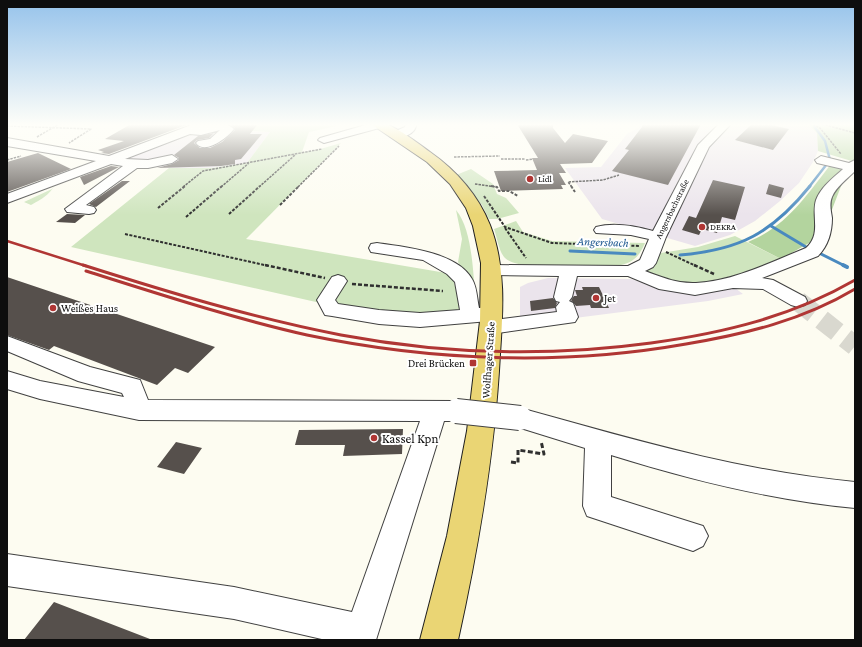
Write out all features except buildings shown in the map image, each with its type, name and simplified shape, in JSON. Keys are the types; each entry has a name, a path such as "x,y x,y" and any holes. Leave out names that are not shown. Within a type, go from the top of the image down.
{"main road":[{"name":"Wolfhager Straße","path":"426,154 455,182 465,194 480,223 488,246 492,270 484,319 478,456 465,532 439,640"}],"street":[{"path":"85,154 134,164 148,164 172,159"},
{"path":"10,198 126,154"},
{"name":"Angersbachstraße","path":"631,271 647,263 656,241 699,154"},
{"path":"492,270 631,271 646,279 679,288 695,289 733,282 812,252 817,248 824,222 823,202 848,165 821,160"},
{"path":"89,210 72,209 134,164"},
{"path":"7,203 15,203 24,198 10,198"},
{"path":"602,230 631,230 656,241"},
{"path":"377,248 428,256 453,270 464,280 484,319"},
{"path":"338,281 326,300 332,310 379,318 420,320 568,317 564,302 569,270"},
{"path":"733,282 767,284 798,301"},
{"path":"7,343 86,375 132,386 139,410"},
{"path":"7,380 40,390 139,410 446,411 520,418 713,474 811,492 855,495"},
{"path":"7,570 234,603 361,636 446,411"},
{"path":"598,440 597,506 692,536"}],"path":[{"path":"280,205 331,154"},
{"path":"840,154 848,165"},
{"path":"158,208 203,171 295,155"},
{"path":"229,214 295,155"},
{"path":"454,157 500,156"},
{"path":"501,159 533,159"},
{"path":"186,217 249,163"},
{"path":"574,192 568,182 599,180 617,177 619,175"},
{"path":"472,181 478,188"},
{"path":"475,184 497,187 499,191 510,191 518,196"},
{"path":"482,192 535,270"},
{"path":"505,227 552,243 656,241 685,262 733,282"},
{"path":"125,234 364,286 443,291"},
{"path":"511,462 518,463 518,450 544,454"}],"shaded area":[{"path":"135,154 254,154 247,163 212,168 179,169 112,163"},
{"path":"611,154 817,154 799,183 780,201 755,221 730,235 695,246 602,219 565,168 601,167"},
{"path":"548,278 631,279 667,290 731,285 743,294 708,301 520,325 520,287 528,283"}],"green space":[{"path":"254,154 330,154 246,239 452,274 461,312 440,314 347,309 71,247 169,168 212,168 247,163"},
{"path":"829,154 855,154 855,162"},
{"path":"831,164 848,168 828,220 816,239 781,259 748,242 774,228 785,219 804,199"},
{"path":"471,169 493,184 497,194 506,198 519,213 497,219 489,219 482,205 456,175"},
{"path":"55,185 50,192 39,201 31,205 24,202 52,189"},
{"path":"456,210 461,218 469,239 475,294 471,292 458,262 462,239"},
{"path":"516,221 523,232 552,241 645,243 637,257 630,262 621,265 540,267 525,265 505,258 494,229"},
{"path":"735,236 781,259 745,273 690,286 652,277 647,271 655,258 661,253 698,247"}],"waterway":[{"name":"Angersbach","path":"809,187 830,160 828,154"},
{"name":"Angersbach","path":"680,255 720,249 753,236 782,216 810,186"},
{"path":"771,226 806,247"},
{"name":"Angersbach","path":"570,251 635,254"},
{"path":"819,253 847,267"}],"tunnel":[{"path":"798,301 855,346"}],"railway":[{"path":"7,241 86,266"},
{"path":"83,265 211,304 276,321 341,335 456,350 534,352 651,343 704,334 756,322 781,314 831,293 855,280"},
{"path":"86,271 223,313 307,335 354,344 401,350 496,358 592,356 639,351 730,336 794,317 835,300 855,289"}],"place":[{"name":"Lidl","path":"530,179"},
{"name":"DEKRA","path":"702,227"},
{"name":"Jet","path":"596,298"},
{"name":"Weißes Haus","path":"53,308"},
{"name":"Drei Brücken","path":"473,363"},
{"name":"Kassel Kpn","path":"374,438"}]}
